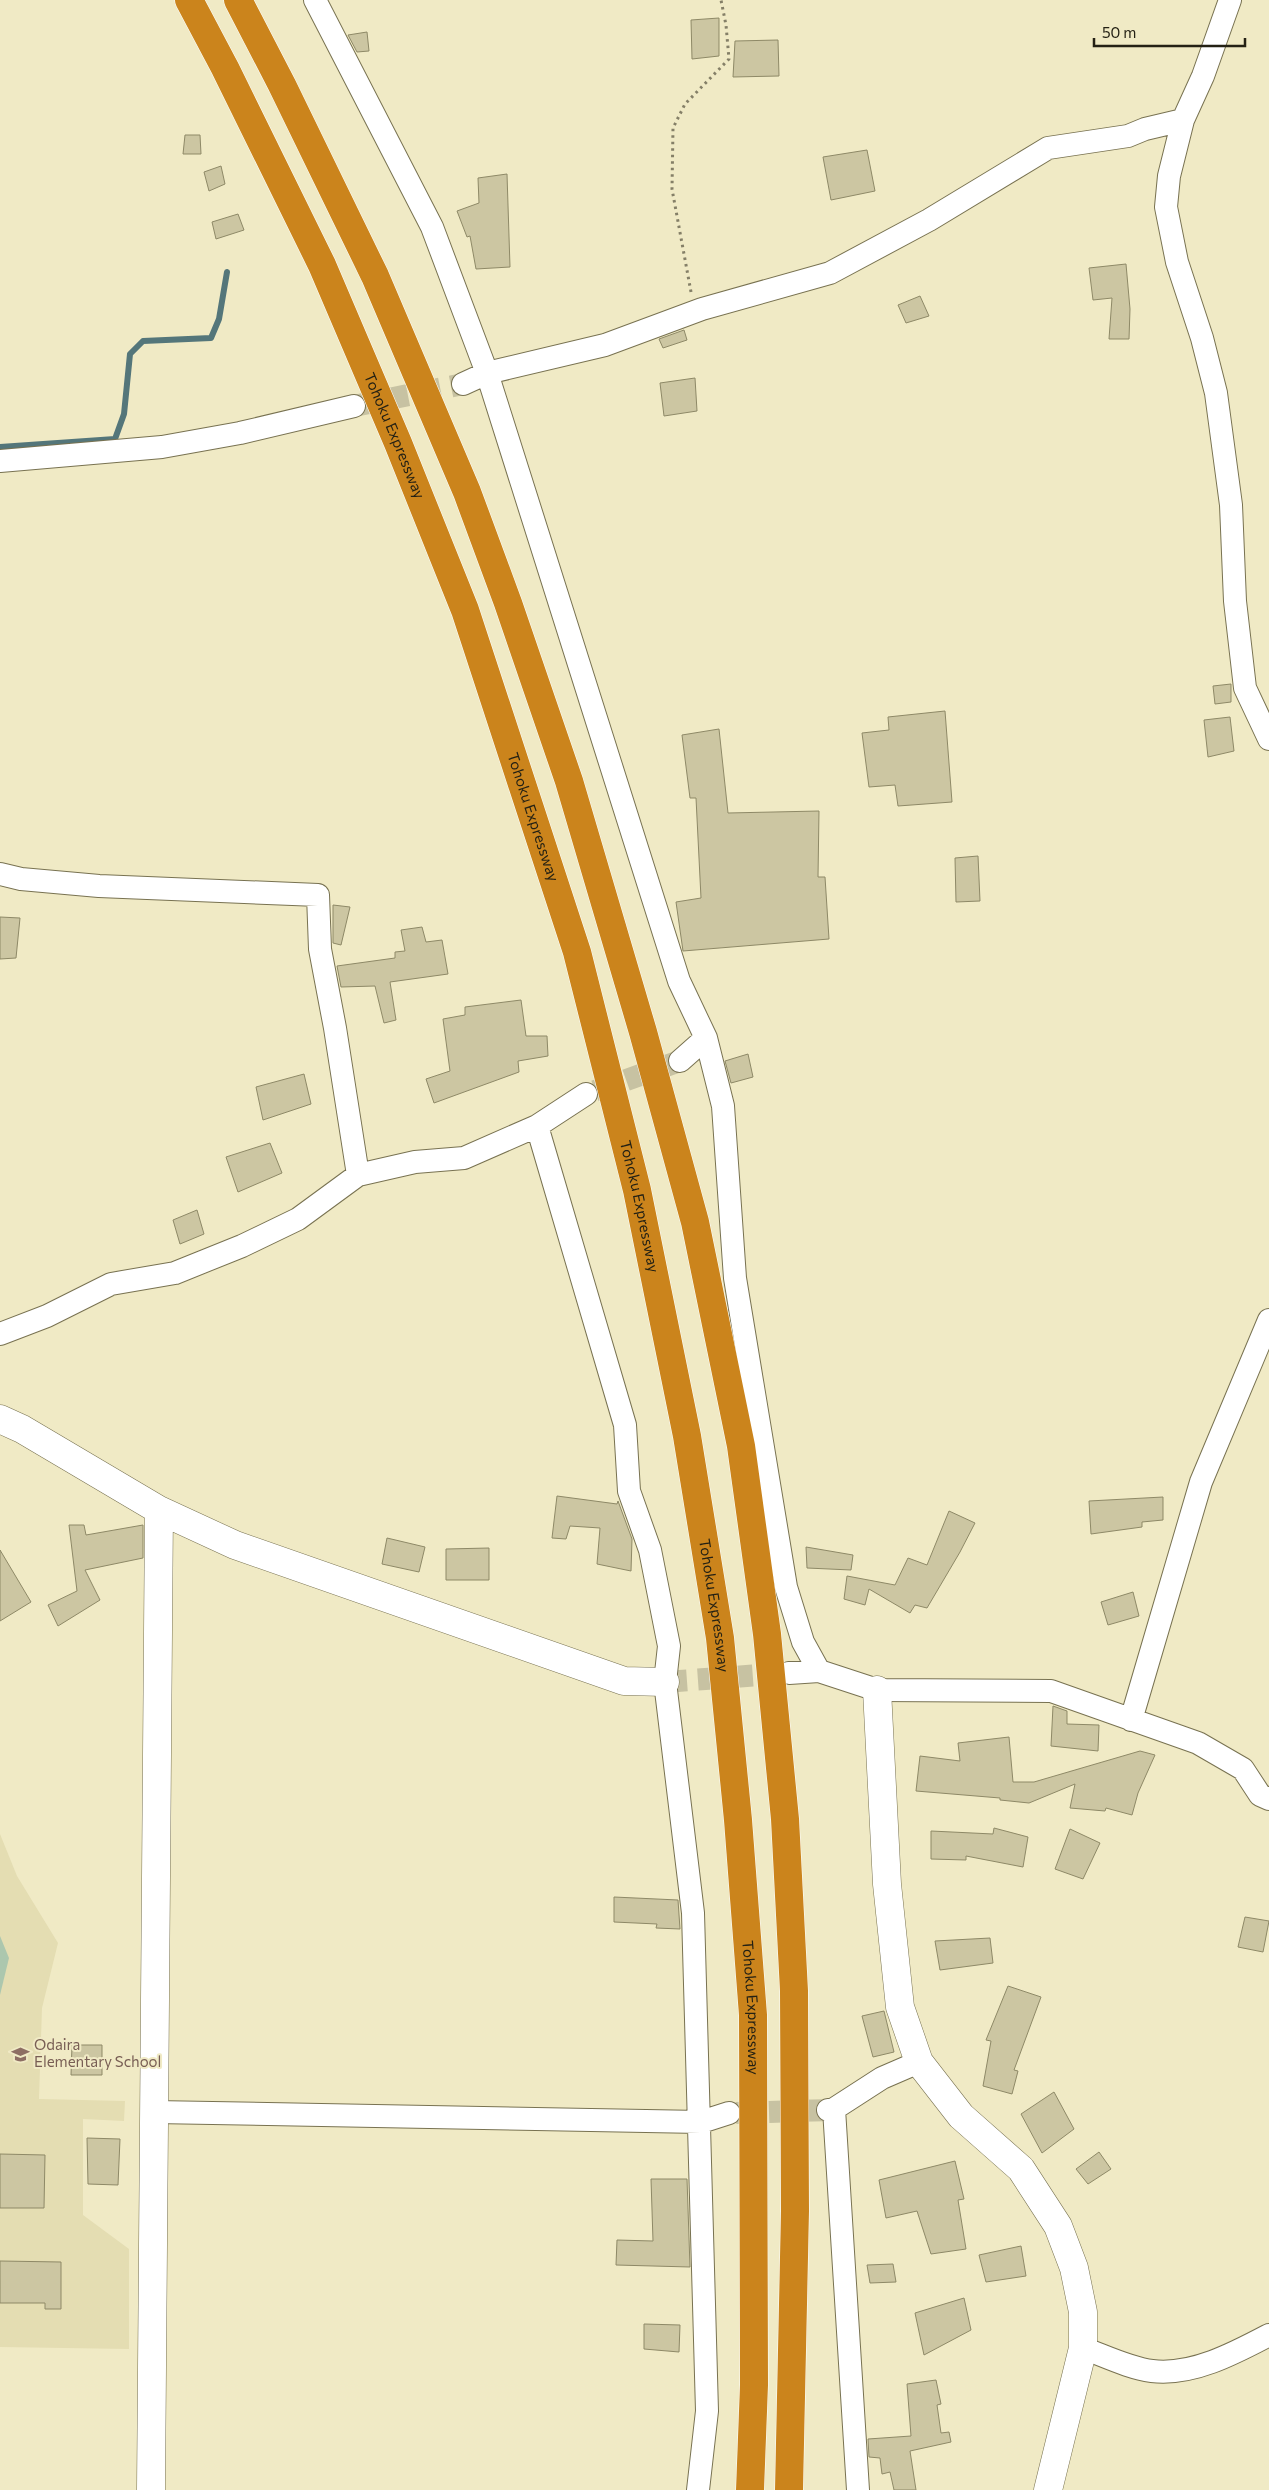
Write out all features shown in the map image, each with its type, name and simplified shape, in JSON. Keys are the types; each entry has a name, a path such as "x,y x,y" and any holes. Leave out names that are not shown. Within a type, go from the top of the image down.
{"highway":[{"name":"Tohoku Expressway","path":"189,0 225,68 322,265 398,443 465,610 577,952 636,1190 690,1456 720,1638 738,1820 753,2015 754,2385 750,2490"},
{"path":"238,0 282,85 375,276 468,492 569,782 643,1032 695,1222 741,1446 767,1634 785,1819 794,1991 795,2211 789,2490"}],"street":[{"path":"315,0 432,227 487,373 679,981 706,1038 723,1106 735,1278 786,1587 803,1642 819,1671"},
{"path":"1230,0 1202,76 1183,120 1169,176 1166,207 1177,262 1202,338 1216,394 1231,506 1235,600 1245,688 1269,739"},
{"path":"463,384 487,373 605,345 694,312 830,273 929,220 1048,148 1128,136 1145,129 1183,120"},
{"path":"0,461 162,447 240,433 354,406"},
{"path":"0,874 21,879 99,886 318,895 320,948 335,1028 358,1175"},
{"path":"680,1061 706,1038"},
{"path":"0,1334 47,1316 111,1284 175,1273 242,1246 298,1218 358,1175 415,1162 464,1158 537,1126 586,1094"},
{"path":"537,1126 625,1425 629,1491 650,1550 669,1646 665,1682 693,1913 701,2122 707,2410 698,2490"},
{"path":"1131,1720 1201,1482 1265,1342 1269,1320"},
{"path":"0,1419 22,1429 159,1510 235,1545 624,1681 665,1682"},
{"path":"151,2490 159,1510"},
{"path":"789,1673 819,1671 878,1690 1051,1691 1198,1743 1243,1769 1260,1795 1269,1799"},
{"path":"878,1690 887,1884 900,2007 919,2062 961,2116 1021,2168 1058,2226 1074,2268 1083,2312 1083,2348 1048,2490"},
{"path":"858,2490 831,2110 882,2078 919,2062"},
{"path":"154,2112 701,2122 729,2113"},
{"path":"1083,2348 1152,2371 1179,2371 1208,2362 1269,2335"}],"path":[{"path":"694,312 672,189 673,128 685,104 729,59 726,25 721,0"}],"shaded area":[{"name":"Odaira Elementary School","path":"0,1834 17,1876 58,1943 42,2008 39,2099 125,2101 124,2121 83,2119 83,2215 129,2249 129,2349 0,2347"}],"green space":[{"path":"0,1936 9,1958 0,1995"}],"building":[{"path":"719,18 719,56 692,59 691,20"},
{"path":"367,32 369,51 357,52 348,35"},
{"path":"778,40 779,76 733,77 735,41"},
{"path":"185,135 200,135 201,154 183,154"},
{"path":"867,150 875,191 831,200 823,157"},
{"path":"221,166 225,184 209,191 204,172"},
{"path":"507,174 510,267 476,269 470,236 467,237 457,211 479,203 478,178"},
{"path":"238,214 244,230 216,239 212,222"},
{"path":"1126,264 1130,309 1129,339 1109,339 1112,298 1093,300 1089,268"},
{"path":"920,296 929,316 906,323 898,305"},
{"path":"684,330 687,340 663,348 659,339"},
{"path":"695,378 697,411 664,416 660,383"},
{"path":"1231,684 1231,702 1215,704 1213,686"},
{"path":"945,711 952,802 898,806 895,785 869,787 862,733 889,730 888,717"},
{"path":"1230,717 1234,751 1208,757 1204,720"},
{"path":"719,729 728,813 819,811 818,877 825,877 829,939 683,951 676,902 701,898 696,798 690,798 682,735"},
{"path":"978,856 980,901 956,902 955,858"},
{"path":"333,905 350,907 341,945 333,943"},
{"path":"0,917 20,918 16,958 0,959"},
{"path":"422,927 426,942 442,940 448,974 390,982 396,1020 384,1023 375,986 341,987 337,966 395,958 395,952 405,951 401,930"},
{"path":"521,1000 526,1036 547,1036 548,1056 518,1061 519,1072 434,1103 426,1079 450,1071 443,1019 465,1015 465,1007"},
{"path":"748,1054 753,1077 731,1083 725,1061"},
{"path":"304,1074 311,1104 263,1120 256,1087"},
{"path":"270,1143 282,1173 238,1192 226,1157"},
{"path":"197,1210 204,1234 180,1244 173,1220"},
{"path":"557,1496 617,1504 618,1501 632,1539 631,1571 597,1564 600,1528 570,1526 566,1539 552,1538"},
{"path":"1163,1497 1163,1520 1142,1522 1142,1527 1091,1534 1089,1501"},
{"path":"949,1511 975,1523 927,1608 915,1605 910,1613 869,1589 865,1605 844,1599 847,1576 895,1585 908,1558 927,1565"},
{"path":"69,1525 84,1525 86,1535 143,1525 143,1558 85,1570 100,1600 58,1626 48,1605 77,1591"},
{"path":"387,1538 425,1547 419,1572 382,1564"},
{"path":"806,1547 853,1555 851,1570 807,1568"},
{"path":"489,1548 489,1580 446,1580 446,1549"},
{"path":"0,1550 31,1602 0,1621"},
{"path":"1133,1592 1139,1616 1108,1625 1101,1602"},
{"path":"1053,1706 1067,1711 1067,1724 1099,1725 1098,1751 1051,1746"},
{"path":"1009,1737 1013,1782 1034,1782 1140,1751 1155,1755 1138,1793 1132,1815 1106,1808 1105,1811 1070,1808 1075,1784 1029,1803 1000,1800 1000,1798 916,1791 920,1756 960,1761 958,1743"},
{"path":"994,1828 1028,1837 1023,1867 966,1856 966,1860 931,1859 931,1831 993,1834"},
{"path":"1070,1829 1100,1843 1083,1879 1055,1869"},
{"path":"614,1897 678,1900 680,1929 656,1928 657,1924 614,1922"},
{"path":"1245,1917 1269,1921 1263,1952 1238,1947"},
{"path":"990,1938 993,1963 940,1970 935,1941"},
{"path":"1008,1986 1041,1997 1014,2070 1018,2071 1012,2094 983,2086 991,2041 986,2040"},
{"path":"884,2011 894,2052 873,2057 862,2016"},
{"path":"72,2045 102,2045 102,2075 71,2075"},
{"path":"1054,2092 1074,2129 1042,2153 1021,2114"},
{"path":"87,2138 120,2139 118,2185 88,2184"},
{"path":"1099,2152 1111,2169 1088,2184 1076,2169"},
{"path":"0,2154 45,2155 44,2208 0,2208"},
{"path":"955,2161 964,2199 958,2200 966,2249 931,2254 917,2211 886,2218 879,2180"},
{"path":"651,2179 687,2179 690,2267 616,2265 617,2240 653,2241"},
{"path":"1021,2246 1026,2276 986,2282 979,2255"},
{"path":"0,2261 61,2262 61,2309 45,2309 45,2303 0,2303"},
{"path":"893,2264 896,2282 870,2283 867,2265"},
{"path":"964,2298 971,2330 924,2355 915,2313"},
{"path":"644,2324 680,2325 679,2352 644,2349"},
{"path":"936,2380 941,2404 937,2405 941,2433 949,2432 951,2442 910,2451 916,2490 894,2490 890,2472 882,2474 880,2458 869,2457 868,2439 911,2436 907,2384"}],"waterway":[{"path":"0,447 115,439 124,414 130,354 143,341 211,338 219,319 227,272"}],"tunnel":[{"path":"354,406 463,384"},
{"path":"595,1091 680,1061"},
{"path":"665,1682 788,1673"},
{"path":"736,2113 828,2110"}],"place":[{"name":"Odaira Elementary School","path":"20,2054"}]}
